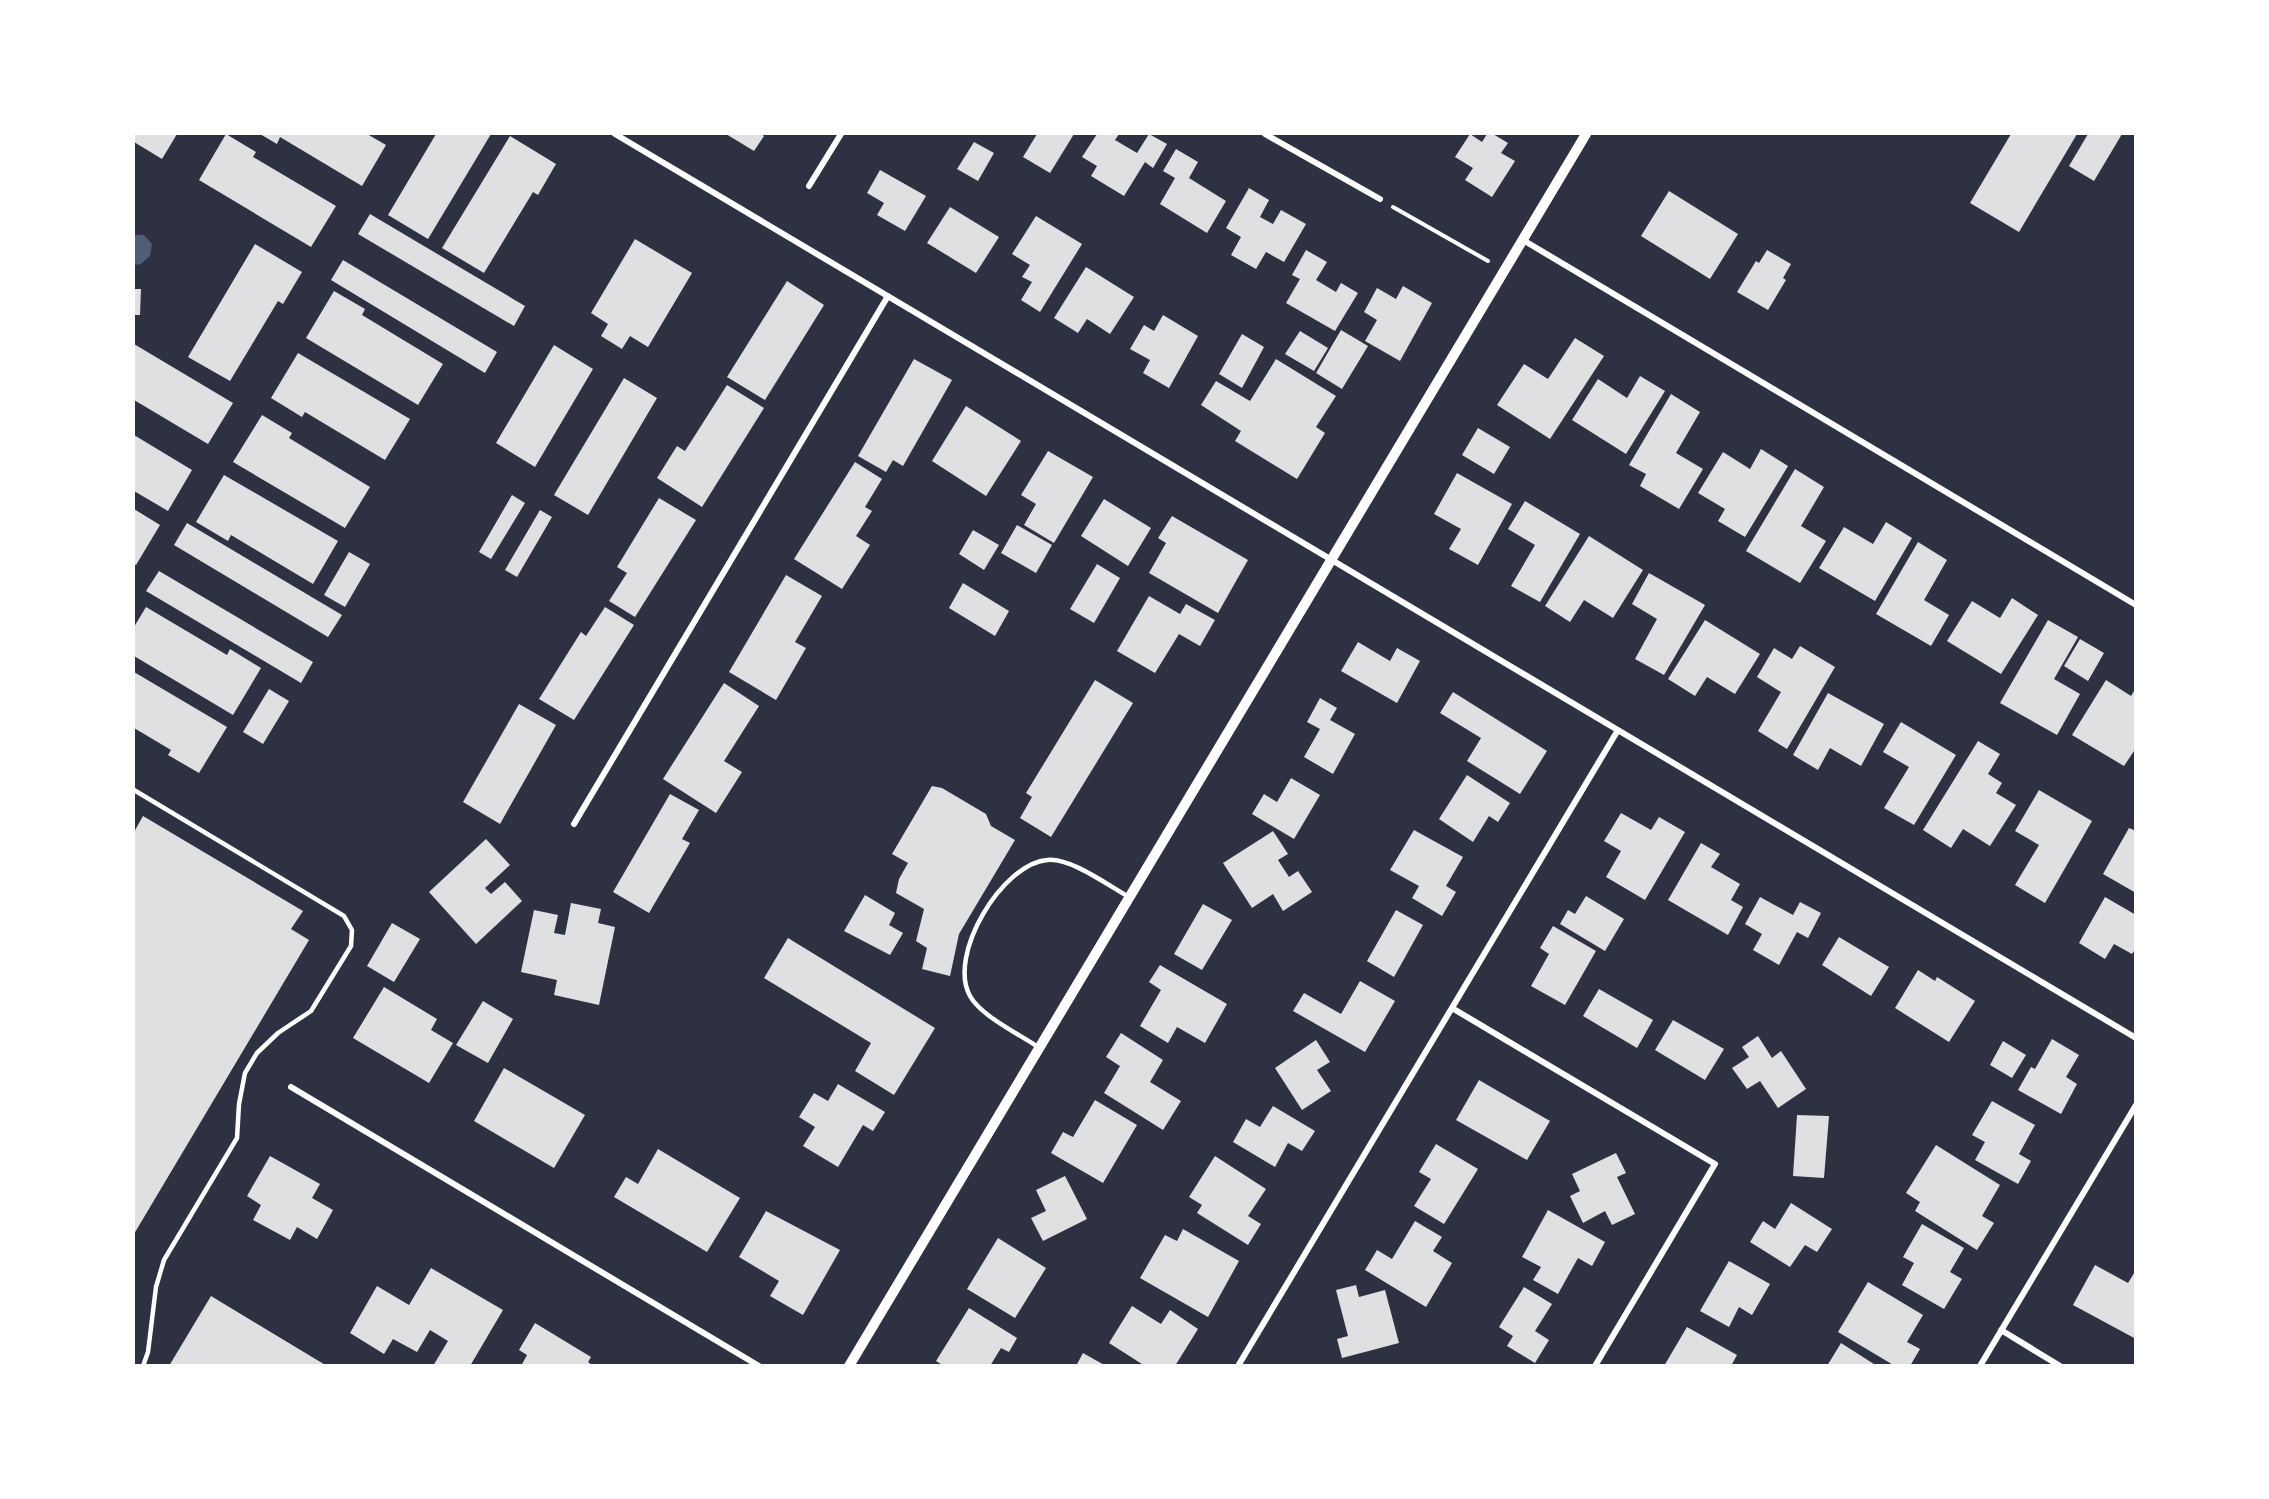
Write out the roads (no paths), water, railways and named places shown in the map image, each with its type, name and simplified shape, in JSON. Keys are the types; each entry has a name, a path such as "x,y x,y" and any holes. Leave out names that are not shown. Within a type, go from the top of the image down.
{"street":[{"path":"615,134 2136,1038"},
{"path":"808,186 841,134"},
{"path":"1265,134 1380,199"},
{"path":"849,1365 1586,134"},
{"path":"1523,240 2136,605"},
{"path":"574,824 888,296"},
{"path":"1238,1365 1618,730"},
{"path":"1452,1008 1714,1164 1594,1365"},
{"path":"291,1087 759,1365"},
{"path":"1980,1365 2136,1105"},
{"path":"2001,1330 2060,1365"}],"lane":[{"path":"134,790 344,916 352,930 351,946 311,1011 278,1033 257,1053 245,1073 239,1104 237,1138 164,1260 156,1287 148,1353 143,1365"},
{"path":"1039,1048 978,1007 968,994 964,969 974,932 997,893 1014,874 1032,864 1048,859 1064,861 1129,897"}],"water":[{"path":"134,235 144,235 152,244 150,256 141,264 134,265"}]}
